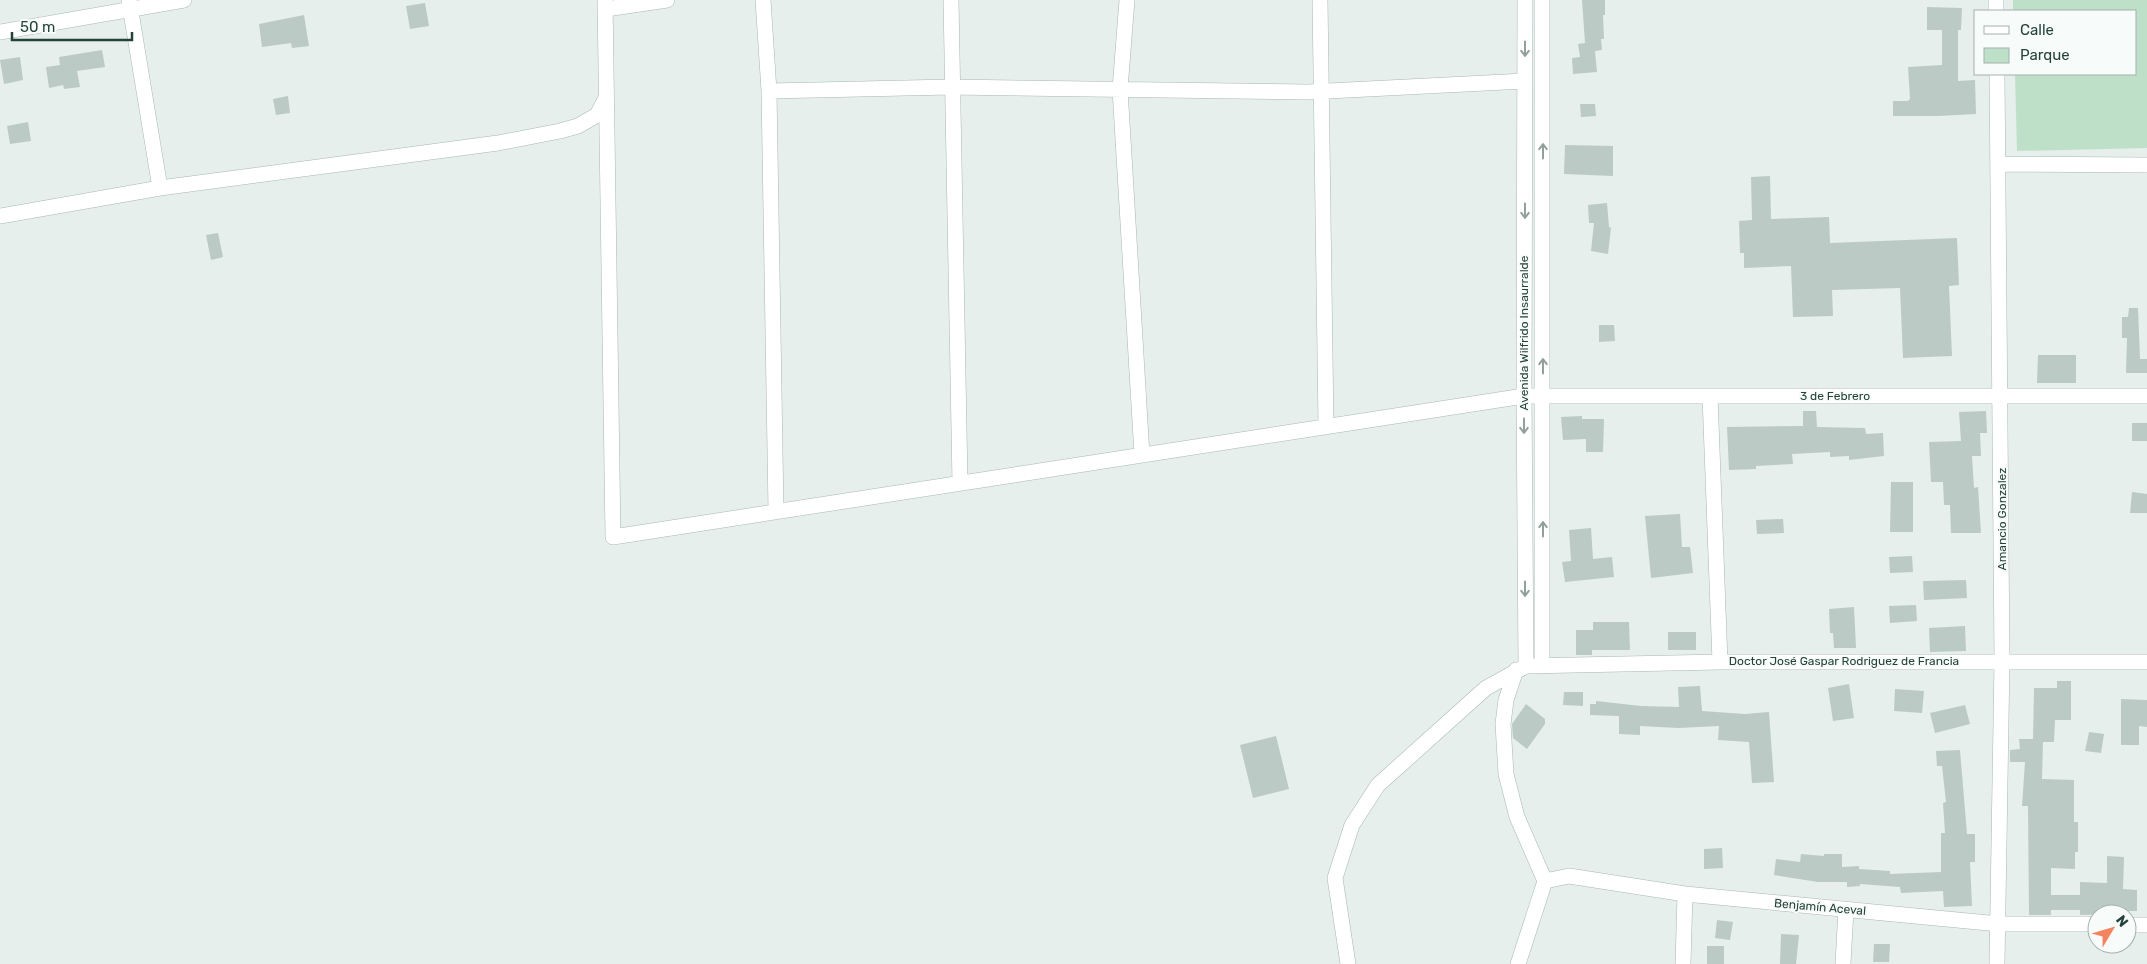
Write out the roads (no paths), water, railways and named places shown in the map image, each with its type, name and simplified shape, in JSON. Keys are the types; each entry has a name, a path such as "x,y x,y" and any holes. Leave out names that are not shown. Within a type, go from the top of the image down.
{"street":[{"path":"0,32 129,5 184,0"},
{"path":"0,216 160,188 489,144 578,126 596,115 607,97 606,5 667,0"},
{"path":"763,0 769,91 776,511"},
{"path":"950,0 960,483"},
{"path":"1127,0 1120,89 1142,455"},
{"path":"1320,0 1326,426"},
{"name":"Avenida Wilfrido Insaurralde","path":"1525,0 1521,668 1506,700 1503,724 1506,774 1517,816 1545,881"},
{"name":"Avenida Wilfrido Insaurralde","path":"1542,0 1542,665"},
{"path":"129,5 160,188"},
{"name":"Amancio Gonzalez","path":"1997,75 2002,661 1997,964"},
{"path":"769,91 951,86 1321,92 1525,81"},
{"name":"3 de Febrero","path":"607,97 613,537 1524,396 2147,396"},
{"path":"1999,164 2147,164"},
{"path":"1710,396 1720,662"},
{"name":"Doctor José Gaspar Rodriguez de Francia","path":"1521,668 1542,665 1720,662 2147,662"},
{"path":"1348,964 1335,878 1352,825 1378,784 1486,688 1521,668"},
{"name":"Benjamín Aceval","path":"1545,881 1569,876 1685,894 1999,924 2087,924"},
{"path":"1518,964 1545,881"},
{"path":"1683,964 1685,894"},
{"path":"1843,964 1846,909"}]}
